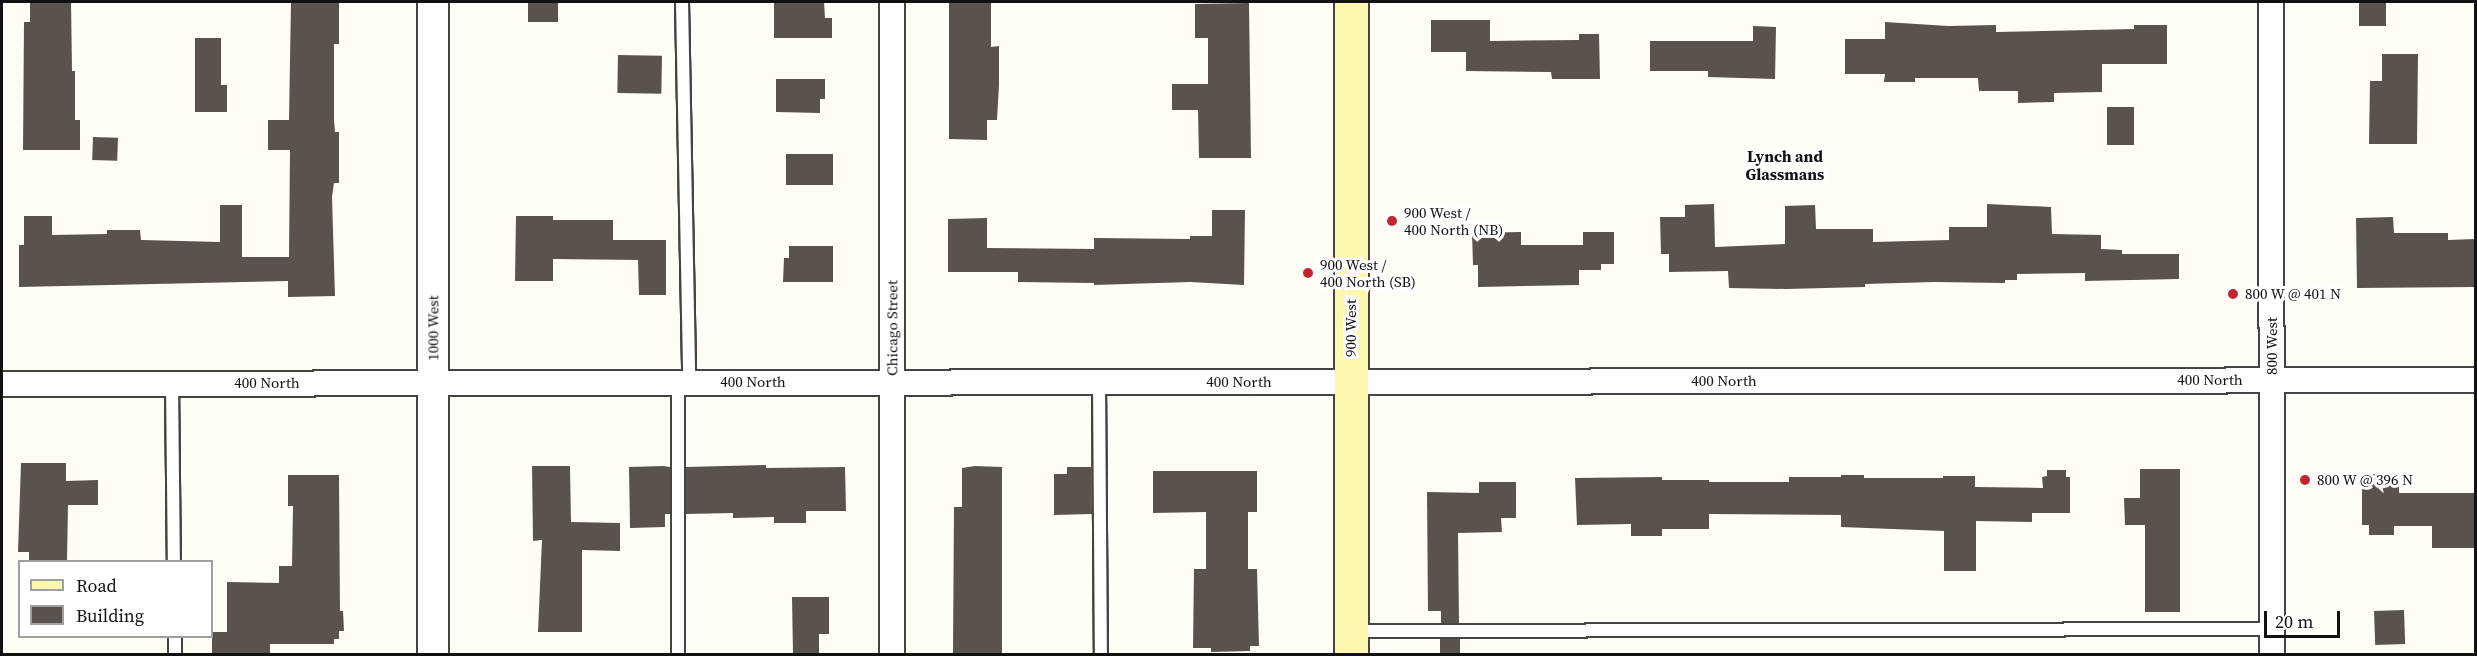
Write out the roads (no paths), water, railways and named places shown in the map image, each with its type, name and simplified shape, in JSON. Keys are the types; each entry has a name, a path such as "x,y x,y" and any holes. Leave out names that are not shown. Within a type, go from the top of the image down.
{"main road":[{"name":"900 West","path":"1351,2 1351,643"}],"street":[{"name":"1000 West","path":"433,2 433,654"},
{"name":"Chicago Street","path":"892,2 892,654"},
{"name":"800 West","path":"2271,2 2272,654"},
{"name":"400 North","path":"2,384 2475,380"}],"lane":[{"path":"678,654 683,382 682,2"},
{"path":"1100,382 1101,654"},
{"path":"172,383 174,560"},
{"path":"1351,643 2272,629"},
{"path":"175,638 175,654"}],"place":[{"name":"900 West / 400 North (NB)","path":"1392,221"},
{"name":"900 West / 400 North (SB)","path":"1308,273"},
{"name":"800 W @ 401 N","path":"2233,294"},
{"name":"800 W @ 396 N","path":"2305,480"}],"district":[{"name":"Lynch and Glassmans","path":"1785,165"}]}
